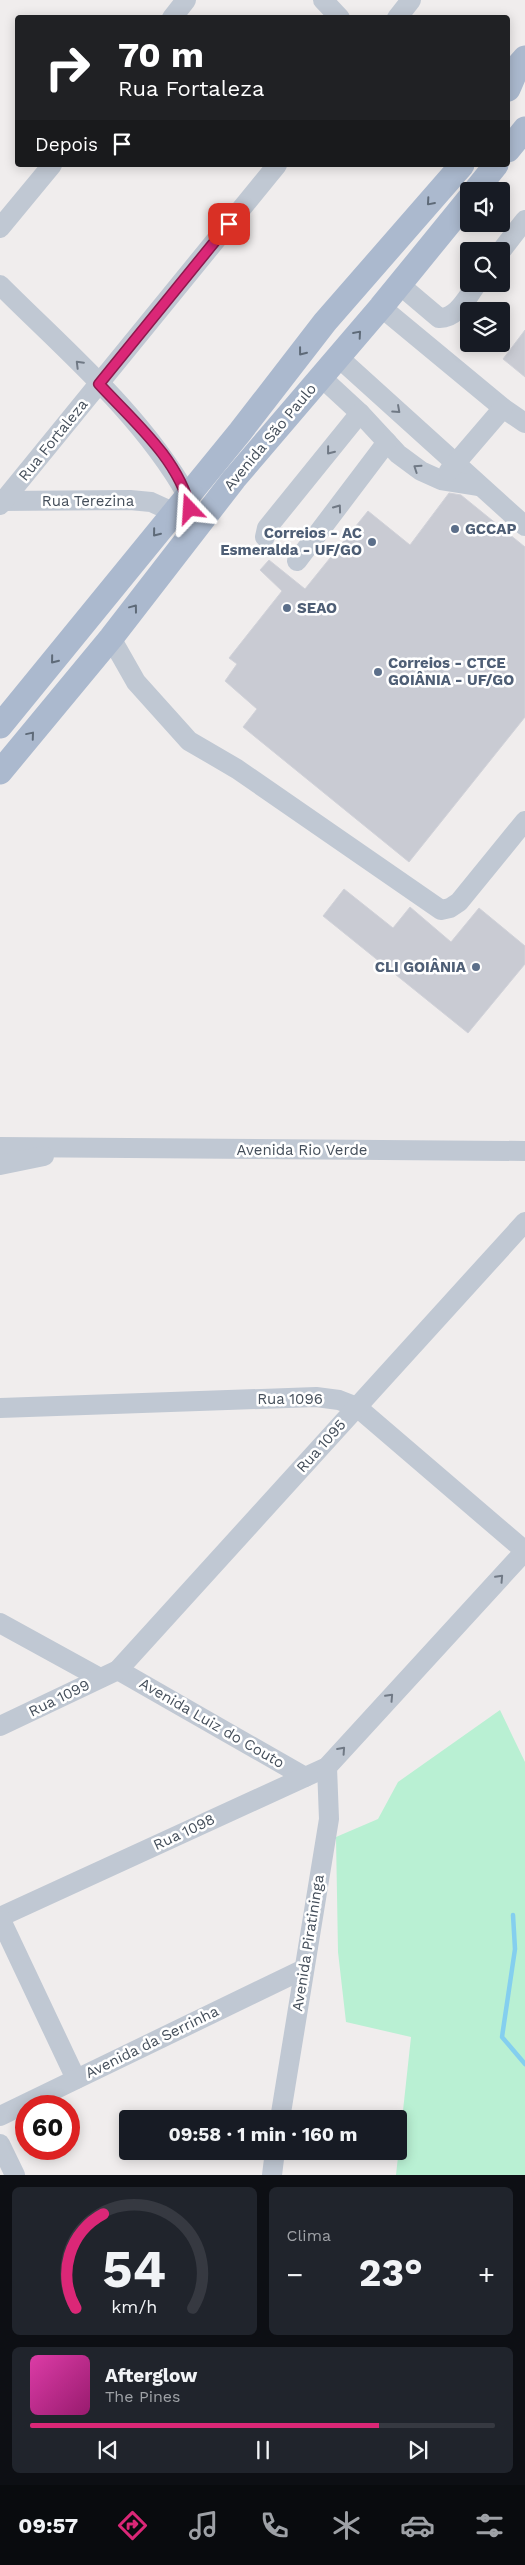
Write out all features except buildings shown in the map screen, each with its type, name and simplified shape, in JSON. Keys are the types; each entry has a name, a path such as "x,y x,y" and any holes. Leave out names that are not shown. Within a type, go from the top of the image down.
{"main road":[{"path":"510,84 518,66 525,58"},
{"path":"510,104 525,87"},
{"name":"Avenida São Paulo","path":"0,726 240,432 325,322 460,167"},
{"path":"482,182 494,167"},
{"name":"Avenida São Paulo","path":"0,772 111,638 234,479 400,285 460,210"},
{"path":"234,479 226,468 240,432"},
{"path":"170,561 190,516 180,504"}],"street":[{"path":"174,15 186,0"},
{"path":"322,0 337,15"},
{"path":"399,15 411,0"},
{"path":"0,228 50,167"},
{"name":"Rua Fortaleza","path":"1,502 275,167"},
{"path":"508,242 525,220"},
{"path":"400,285 438,318 446,318 453,314 471,292"},
{"path":"0,286 99,384 160,450 180,504"},
{"path":"381,307 503,408 525,423"},
{"path":"338,357 525,526"},
{"path":"321,377 360,413 398,454 421,471 441,480 480,486"},
{"path":"441,480 503,408"},
{"path":"265,537 267,528 360,413"},
{"path":"297,560 387,442"},
{"name":"Rua Terezina","path":"1,502 130,500 180,504"},
{"path":"111,638 136,682 189,740 238,769 440,910 450,908 459,902 525,822"},
{"name":"Avenida Rio Verde","path":"0,1147 525,1151"},
{"name":"Avenida Rio Verde","path":"0,1165 80,1149"},
{"name":"Rua 1095","path":"118,1670 525,1222"},
{"name":"Rua 1096","path":"0,1408 316,1397 339,1400 357,1407 525,1551"},
{"name":"Rua 1098","path":"0,1917 326,1767 525,1551"},
{"path":"0,1623 100,1678"},
{"name":"Rua 1099","path":"0,1726 118,1670"},
{"name":"Avenida Luiz do Couto","path":"118,1670 305,1777"},
{"name":"Avenida Piratininga","path":"281,2110 329,1819 326,1767"},
{"path":"0,1917 76,2079"},
{"name":"Avenida da Serrinha","path":"0,2116 304,1969"},
{"path":"0,2144 14,2175"},
{"path":"272,2175 274,2160"}],"green space":[{"path":"500,1710 525,1762 525,2175 396,2175 398,2160 407,2160 407,2110 403,2110 411,2037 346,2022 338,1952 336,1837 378,1819 398,1782"}],"waterway":[{"path":"513,1915 515,1949 502,2037 525,2064"}],"place":[{"name":"GCCAP","path":"455,529"},
{"name":"Correios - AC Esmeralda - UF/GO","path":"372,542"},
{"name":"SEAO","path":"287,608"},
{"name":"Correios - CTCE GOIÂNIA - UF/GO","path":"378,672"},
{"name":"CLI GOIÂNIA","path":"476,967"}],"route":[{"path":"190,509 187,495 160,450 99,384 229,224"}]}
